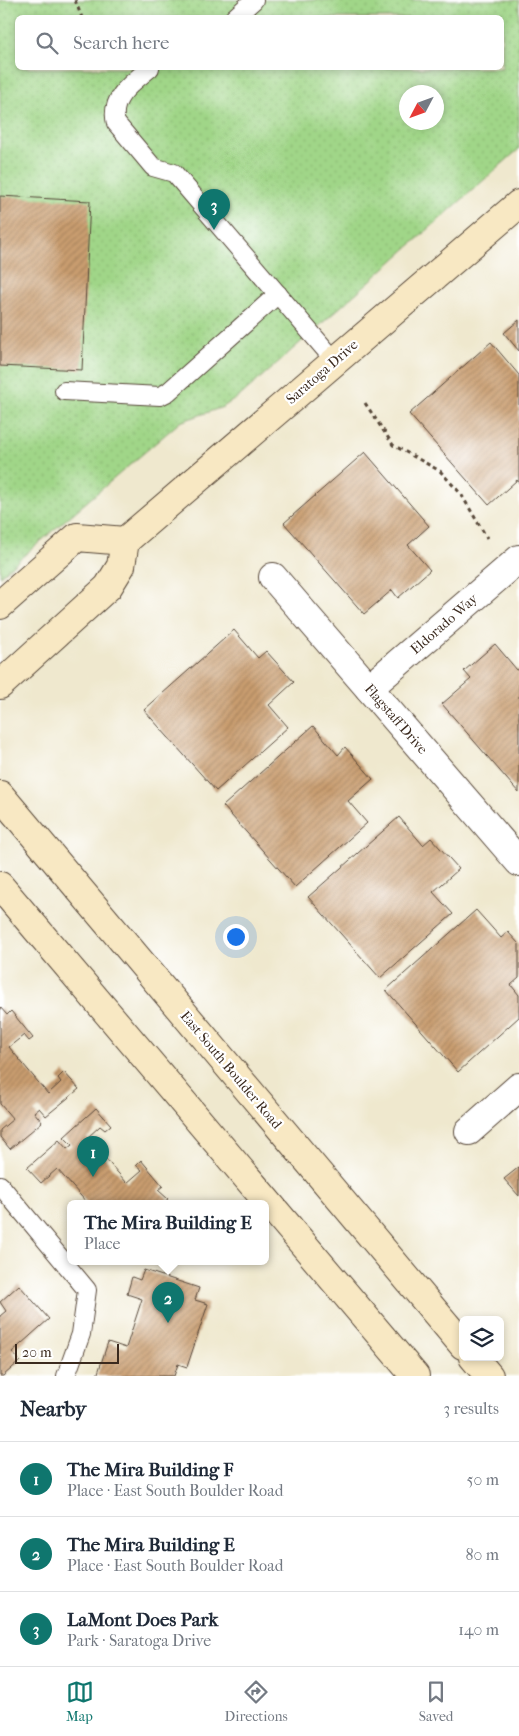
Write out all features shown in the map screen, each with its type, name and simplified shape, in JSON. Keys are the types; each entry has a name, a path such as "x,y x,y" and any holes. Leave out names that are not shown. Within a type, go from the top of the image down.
{"main road":[{"name":"Saratoga Drive","path":"125,541 519,204"},
{"path":"0,605 77,537 125,541 121,566 108,587 0,684"},
{"name":"East South Boulder Road","path":"0,795 459,1340"},
{"path":"0,886 266,1200"},
{"path":"269,1204 415,1376"},
{"path":"476,1361 489,1376"}],"street":[{"name":"Eldorado Way","path":"369,688 519,560"},
{"name":"Flagstaff Drive","path":"273,577 519,862"},
{"path":"469,1131 519,1087"}],"lane":[{"path":"237,15 254,0"},
{"path":"148,70 122,94 115,104 113,114 116,124 153,168 174,173 335,361"},
{"path":"64,391 160,396 168,392 278,294"},
{"path":"0,1185 87,1290 81,1334 66,1376"}],"path":[{"path":"75,0 81,15"},
{"path":"365,403 393,445 440,471 461,494 487,538"}],"green space":[{"path":"0,0 519,0 519,149 240,396 223,407 180,422 0,576"}],"building":[{"path":"0,196 90,201 82,370 0,366"},
{"path":"519,320 519,351 504,333"},
{"path":"491,342 519,375 519,483 517,480 489,505 409,414"},
{"path":"365,452 429,526 408,545 430,570 398,598 392,590 364,614 284,523"},
{"path":"234,630 258,658 266,651 294,682 269,705 288,727 216,791 144,710"},
{"path":"495,644 517,670 519,669 519,793 442,704 471,679 464,671"},
{"path":"313,726 338,755 345,747 373,779 348,801 367,823 295,887 223,806"},
{"path":"399,817 423,845 431,838 459,869 433,892 453,914 380,978 308,897"},
{"path":"476,910 501,938 508,932 519,944 519,978 511,985 519,995 519,1017 458,1072 386,990"},
{"path":"0,1007 7,1015 11,1011 33,1038 29,1041 24,1035 9,1047 48,1094 61,1082 58,1078 64,1072 79,1089 46,1116 39,1108 34,1112 42,1122 10,1149 0,1137 0,1130 13,1119 0,1104"},
{"path":"96,1108 111,1125 105,1130 100,1126 87,1138 127,1183 142,1170 136,1165 141,1160 163,1186 158,1190 168,1199 84,1200 57,1169 41,1183 27,1168 59,1140 67,1149 72,1145 64,1137"},
{"path":"519,1167 519,1196 504,1179"},
{"path":"144,1270 199,1288 195,1300 208,1304 187,1367 178,1364 174,1376 97,1376 108,1342 126,1348 142,1299 127,1294 132,1277 140,1280"},
{"path":"19,1285 49,1319 12,1352 20,1361 3,1376 0,1376 0,1316 6,1311 0,1302"}],"place":[{"name":"LaMont Does Park","path":"214,230"},
{"name":"The Mira Building F","path":"93,1177"},
{"name":"The Mira Building E","path":"168,1323"}]}
